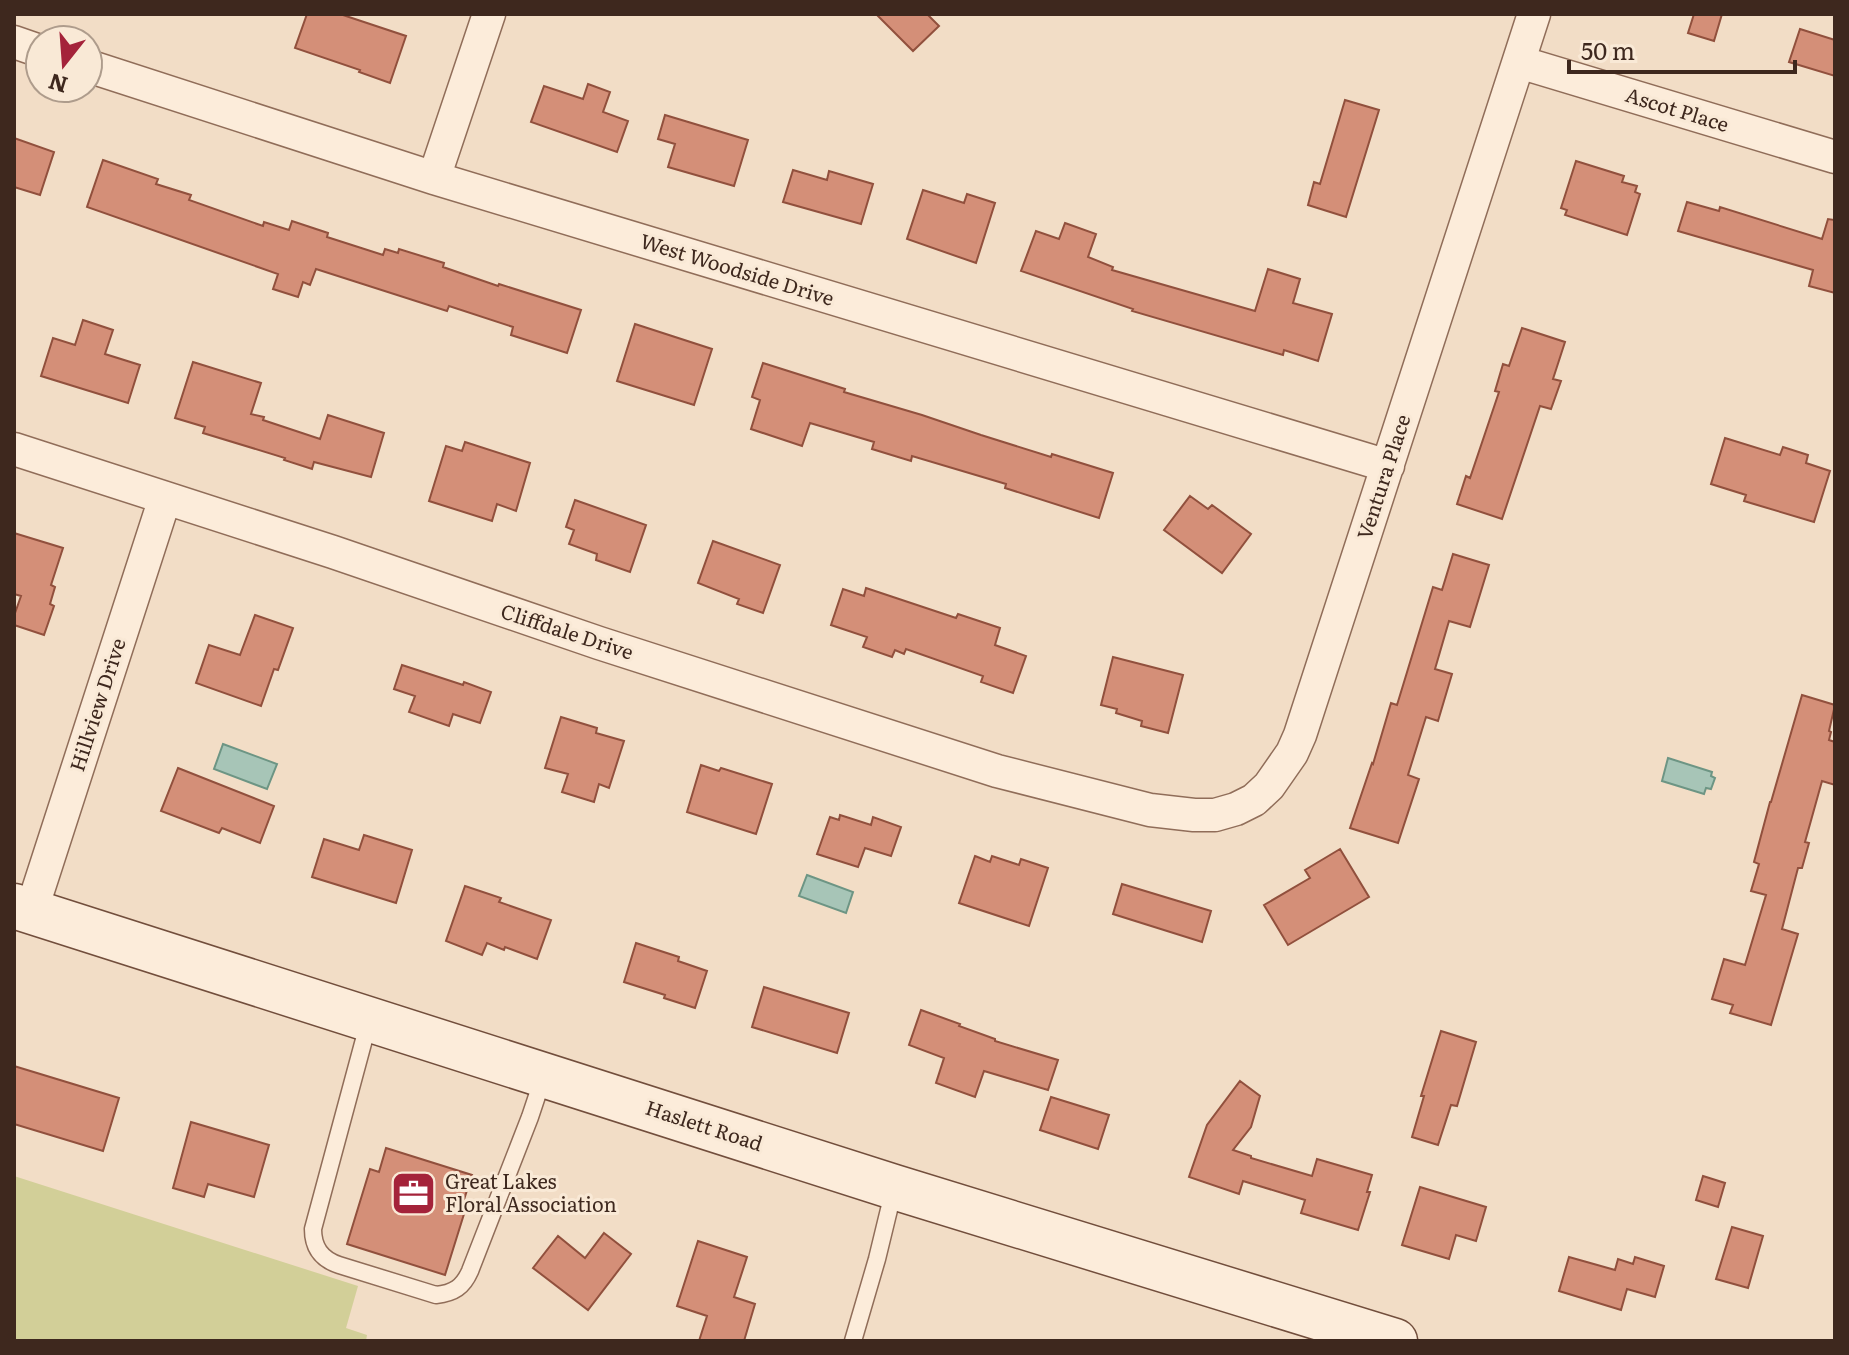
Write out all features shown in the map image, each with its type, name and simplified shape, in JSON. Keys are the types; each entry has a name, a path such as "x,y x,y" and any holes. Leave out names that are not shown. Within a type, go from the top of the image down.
{"street":[{"path":"434,178 489,14"},
{"name":"Ventura Place","path":"1123,804 1177,814 1215,815 1236,809 1254,800 1269,786 1292,753 1534,14"},
{"name":"Ascot Place","path":"1519,62 1835,157"},
{"name":"West Woodside Drive","path":"104,71 434,178 1388,466"},
{"name":"Cliffdale Drive","path":"14,449 982,767 1123,804"},
{"name":"Hillview Drive","path":"23,909 165,498"},
{"name":"Haslett Road","path":"23,909 894,1187 1395,1341"}],"lane":[{"path":"369,1020 313,1229 316,1247 321,1255 339,1265 436,1295 457,1290 470,1271 544,1075"},
{"path":"853,1341 894,1187"}],"shaded area":[{"path":"223,744 277,764 267,789 214,769"},
{"path":"1668,758 1712,772 1711,776 1715,778 1711,789 1706,788 1704,794 1662,781"},
{"path":"807,875 853,892 846,913 799,896"},
{"path":"14,1176 358,1286 346,1328 367,1335 366,1341 14,1341"}],"building":[{"path":"307,14 340,14 406,36 390,83 295,48"},
{"path":"876,14 927,14 939,26 913,51"},
{"path":"1694,14 1722,14 1714,41 1688,33"},
{"path":"1800,29 1835,40 1835,76 1789,62"},
{"path":"588,84 610,92 603,112 628,121 617,152 531,122 544,86 583,99"},
{"path":"1345,100 1379,110 1346,217 1308,205 1314,182 1320,184"},
{"path":"665,115 748,140 734,186 668,167 675,144 658,139"},
{"path":"14,138 54,152 40,195 14,187"},
{"path":"103,160 158,179 156,184 191,195 189,200 263,226 264,222 289,230 292,221 328,233 327,237 383,255 385,249 398,253 399,249 444,263 443,267 498,286 581,310 567,353 511,335 513,327 449,306 447,311 316,269 310,285 303,282 298,297 273,289 278,274 87,207"},
{"path":"1576,161 1624,176 1622,182 1637,186 1635,192 1640,194 1627,235 1565,215 1567,210 1561,208"},
{"path":"793,170 827,180 829,171 873,184 861,224 783,202"},
{"path":"923,190 964,203 967,194 995,203 976,263 907,239"},
{"path":"1687,202 1719,211 1720,207 1822,239 1828,219 1835,220 1835,293 1809,286 1813,270 1678,231"},
{"path":"1065,223 1096,234 1088,257 1113,267 1112,270 1255,311 1268,269 1300,279 1293,303 1332,314 1318,361 1284,350 1283,355 1132,311 1021,271 1036,231 1059,239"},
{"path":"83,320 113,330 105,354 140,365 128,403 41,376 53,338 75,345"},
{"path":"635,324 712,349 694,405 617,381"},
{"path":"1522,328 1565,342 1553,379 1561,381 1551,409 1540,406 1502,519 1457,504 1466,476 1470,478 1499,392 1495,391 1503,364 1509,366"},
{"path":"193,362 261,383 251,414 264,417 263,420 320,439 328,415 384,433 371,477 314,462 312,469 203,433 205,427 175,418"},
{"path":"763,363 845,389 844,392 1051,457 1052,454 1113,473 1099,518 1005,488 1006,484 912,456 911,461 872,449 874,442 810,423 802,446 751,429 760,400 752,397"},
{"path":"1725,438 1780,455 1783,447 1808,455 1806,463 1830,471 1814,522 1744,501 1746,495 1711,484"},
{"path":"465,442 530,463 516,511 497,504 492,521 429,501 446,446 462,451"},
{"path":"1190,496 1208,509 1212,505 1251,534 1222,573 1164,530"},
{"path":"575,500 646,525 630,572 596,560 597,554 569,544 574,530 566,527"},
{"path":"14,533 63,548 51,585 55,587 50,604 54,606 44,635 14,625 21,596 14,594"},
{"path":"713,541 780,565 763,613 737,604 739,599 698,583"},
{"path":"1453,554 1489,565 1470,627 1449,621 1435,669 1452,674 1438,721 1426,717 1408,775 1419,779 1398,843 1350,828 1391,703 1397,705 1433,587 1442,590"},
{"path":"866,588 956,618 958,614 1000,628 995,645 1026,656 1013,693 981,682 983,676 906,649 904,654 895,650 892,657 863,647 867,637 831,625 843,589 864,596"},
{"path":"255,615 293,628 261,706 196,683 209,645 240,655"},
{"path":"1113,657 1183,675 1168,733 1141,726 1142,721 1101,705"},
{"path":"402,665 491,692 480,723 453,714 449,726 409,712 415,696 394,689"},
{"path":"1802,695 1835,705 1829,740 1835,742 1835,785 1822,781 1805,842 1809,843 1802,868 1798,868 1782,929 1798,934 1771,1025 1730,1013 1733,1005 1712,999 1724,959 1745,965 1766,895 1751,891 1759,864 1754,862"},
{"path":"561,717 597,728 596,733 624,741 609,788 599,784 594,802 562,792 568,774 545,768"},
{"path":"701,765 772,784 756,834 687,812"},
{"path":"178,768 274,806 260,843 222,828 219,833 161,811"},
{"path":"840,815 871,825 873,817 901,827 891,856 865,848 858,867 817,854 830,817 839,820"},
{"path":"364,835 412,850 396,903 312,877 324,839 359,850"},
{"path":"1340,849 1369,897 1288,945 1264,905 1310,878 1305,870"},
{"path":"975,856 990,862 992,856 1019,865 1021,859 1048,868 1029,926 959,903"},
{"path":"1122,884 1211,911 1202,942 1113,914"},
{"path":"465,886 551,920 537,959 487,943 482,955 446,941"},
{"path":"636,943 679,957 678,961 707,971 695,1008 624,982"},
{"path":"764,987 849,1013 837,1053 752,1027"},
{"path":"921,1010 995,1041 1058,1060 1048,1090 984,1071 975,1097 936,1083 944,1058 909,1045"},
{"path":"1441,1031 1476,1042 1457,1106 1451,1105 1438,1145 1412,1137"},
{"path":"14,1066 119,1098 103,1151 14,1124"},
{"path":"1240,1081 1260,1096 1251,1127 1233,1150 1312,1176 1317,1159 1372,1175 1358,1230 1301,1213 1305,1200 1243,1181 1239,1194 1189,1177 1207,1125"},
{"path":"1051,1097 1109,1115 1098,1149 1040,1130"},
{"path":"191,1122 269,1145 254,1197 208,1184 204,1197 173,1188"},
{"name":"Great Lakes Floral Association","path":"386,1148 472,1175 460,1212 464,1214 445,1275 347,1244 370,1169 379,1172"},
{"path":"1703,1176 1725,1183 1718,1207 1696,1200"},
{"path":"1420,1187 1486,1207 1476,1241 1456,1235 1449,1259 1402,1245"},
{"path":"1732,1227 1763,1236 1748,1288 1716,1279"},
{"path":"604,1233 631,1254 588,1310 533,1268 558,1236 585,1258"},
{"path":"698,1241 747,1257 734,1297 755,1304 744,1341 699,1341 707,1316 677,1306"},
{"path":"1569,1257 1615,1270 1618,1259 1633,1264 1635,1257 1664,1266 1655,1297 1627,1289 1621,1310 1559,1291"}],"place":[{"name":"Great Lakes Floral Association","path":"414,1193"}]}
